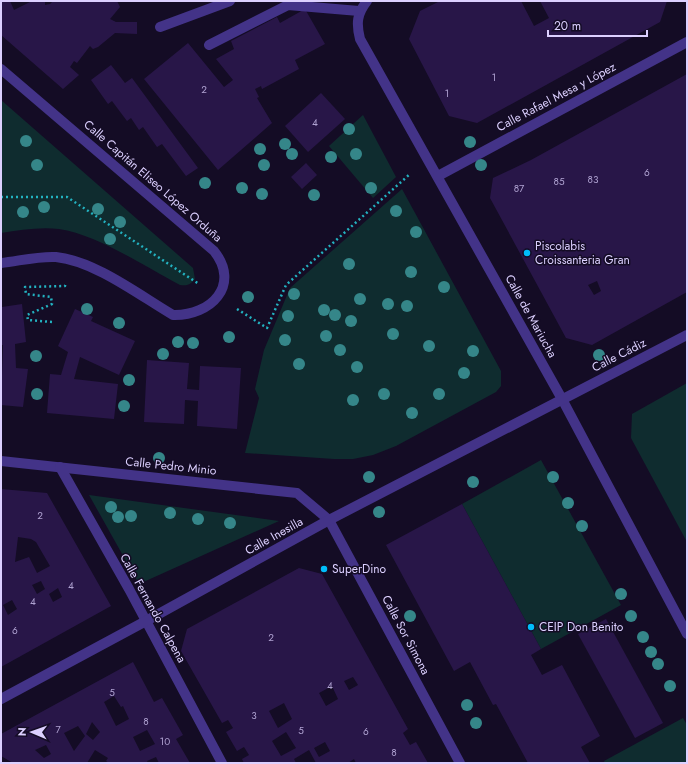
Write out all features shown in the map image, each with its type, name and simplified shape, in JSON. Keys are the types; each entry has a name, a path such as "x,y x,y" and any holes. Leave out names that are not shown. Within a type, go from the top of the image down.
{"street":[{"path":"160,27 230,1"},
{"path":"334,1 359,11"},
{"path":"359,11 367,1"},
{"path":"209,45 288,4 359,11"},
{"name":"Calle de Mariucha","path":"359,11 357,23 360,39 562,399 687,634"},
{"name":"Calle Rafael Mesa y López","path":"438,176 687,42"},
{"name":"Calle Capitán Eliseo López Orduña","path":"1,69 214,251 222,260 225,270 223,284 218,296 210,306 187,316 173,315 90,265 55,257 1,263"},
{"name":"Calle Cádiz","path":"562,399 687,335"},
{"name":"Calle Inesilla","path":"1,699 329,520 562,399"},
{"name":"Calle Pedro Minio","path":"1,461 297,493 329,520"},
{"name":"Calle Fernando Calpena","path":"60,467 146,621 222,763"},
{"name":"Calle Sor Simona","path":"329,520 460,763"}],"path":[{"path":"1,197 67,197 267,328 286,285 428,158"},
{"path":"52,322 28,320 27,315 52,304 51,297 26,294 25,287 65,286 71,260"}],"green space":[{"path":"1,100 193,268 195,279 188,285 180,285 105,244 74,232 44,228 1,233"},
{"path":"363,115 396,177 373,198 329,146"},
{"path":"402,189 501,371 501,386 496,392 396,446 373,455 353,459 334,459 245,453 259,398 255,389 264,350 290,288"},
{"path":"687,383 687,542 631,438 632,414"},
{"path":"541,460 621,605 541,649 462,504"},
{"path":"89,495 279,521 139,584"},
{"path":"683,718 687,725 687,763 605,763 604,761"}],"building":[{"path":"1,1 10,1 14,10 32,1 45,1 45,5 50,4 53,1 117,1 120,7 110,19 116,22 137,22 137,34 115,33 98,47 93,49 90,46 77,63 74,61 70,67 79,75 63,89 1,35"},
{"path":"440,1 521,1 534,26 549,18 540,1 667,1 660,22 477,123 449,116 409,39 420,11"},
{"path":"305,9 325,44 295,60 299,69 262,89 261,86 255,89 259,97 257,98 272,123 218,170 144,79 188,43 224,87 233,80 216,59 234,49 231,41 277,17 280,23"},
{"path":"111,65 125,83 132,78 198,168 186,176 162,144 157,147 143,127 139,130 131,118 127,121 112,101 108,104 91,80"},
{"path":"687,74 687,292 592,345 566,338 490,198 493,178 531,160","holes":["597,281 601,291 594,295 588,285"]},
{"path":"321,93 345,119 308,152 285,126"},
{"path":"306,163 317,175 302,189 291,177"},
{"path":"22,304 26,342 15,344 16,368 28,369 23,407 1,405 3,345 1,345 1,310 2,307"},
{"path":"75,309 93,317 91,321 135,341 119,375 80,357 74,379 118,384 114,419 47,413 50,374 61,375 68,352 58,346"},
{"path":"147,360 189,363 187,389 199,390 200,366 241,368 237,429 197,426 198,401 185,400 184,424 144,422"},
{"path":"1,489 47,493 111,606 1,667","holes":["18,537 31,539 36,542 50,566 37,573 29,557 15,562","41,581 45,589 37,594 32,585","58,588 62,597 53,602 49,594","12,600 17,609 8,615 3,605"]},
{"path":"462,504 541,649 531,655 542,675 562,665 600,736 581,747 590,763 528,763 496,704 493,705 470,662 454,671 386,545"},
{"path":"299,568 322,574 408,729 403,733 410,745 416,742 428,763 356,763 354,759 348,763 316,763 309,750 294,759 296,763 244,763 242,759 249,755 244,747 237,751 226,732 233,728 228,720 222,723 181,651 187,629","holes":["353,677 358,685 349,690 344,681","332,686 338,699 326,706 319,693","284,703 292,719 278,728 269,711","286,732 296,748 281,756 272,741","325,742 330,751 319,757 314,748"]},
{"path":"606,619 663,723 635,738 578,634"},
{"path":"133,662 154,702 162,698 183,735 176,739 190,763 159,763 156,757 147,761 148,763 109,763 106,761 108,758 95,750 87,763 13,763 1,756 1,734","holes":["114,696 121,707 123,706 129,719 116,726 104,702","92,722 100,732 93,740 86,734","78,726 85,736 74,751 64,733","147,730 155,744 140,751 133,737","46,745 51,754 44,758 35,750"]}],"place":[{"name":"Piscolabis Croissanteria Gran","path":"527,253"},
{"name":"SuperDino","path":"324,569"},
{"name":"CEIP Don Benito","path":"531,627"}]}
